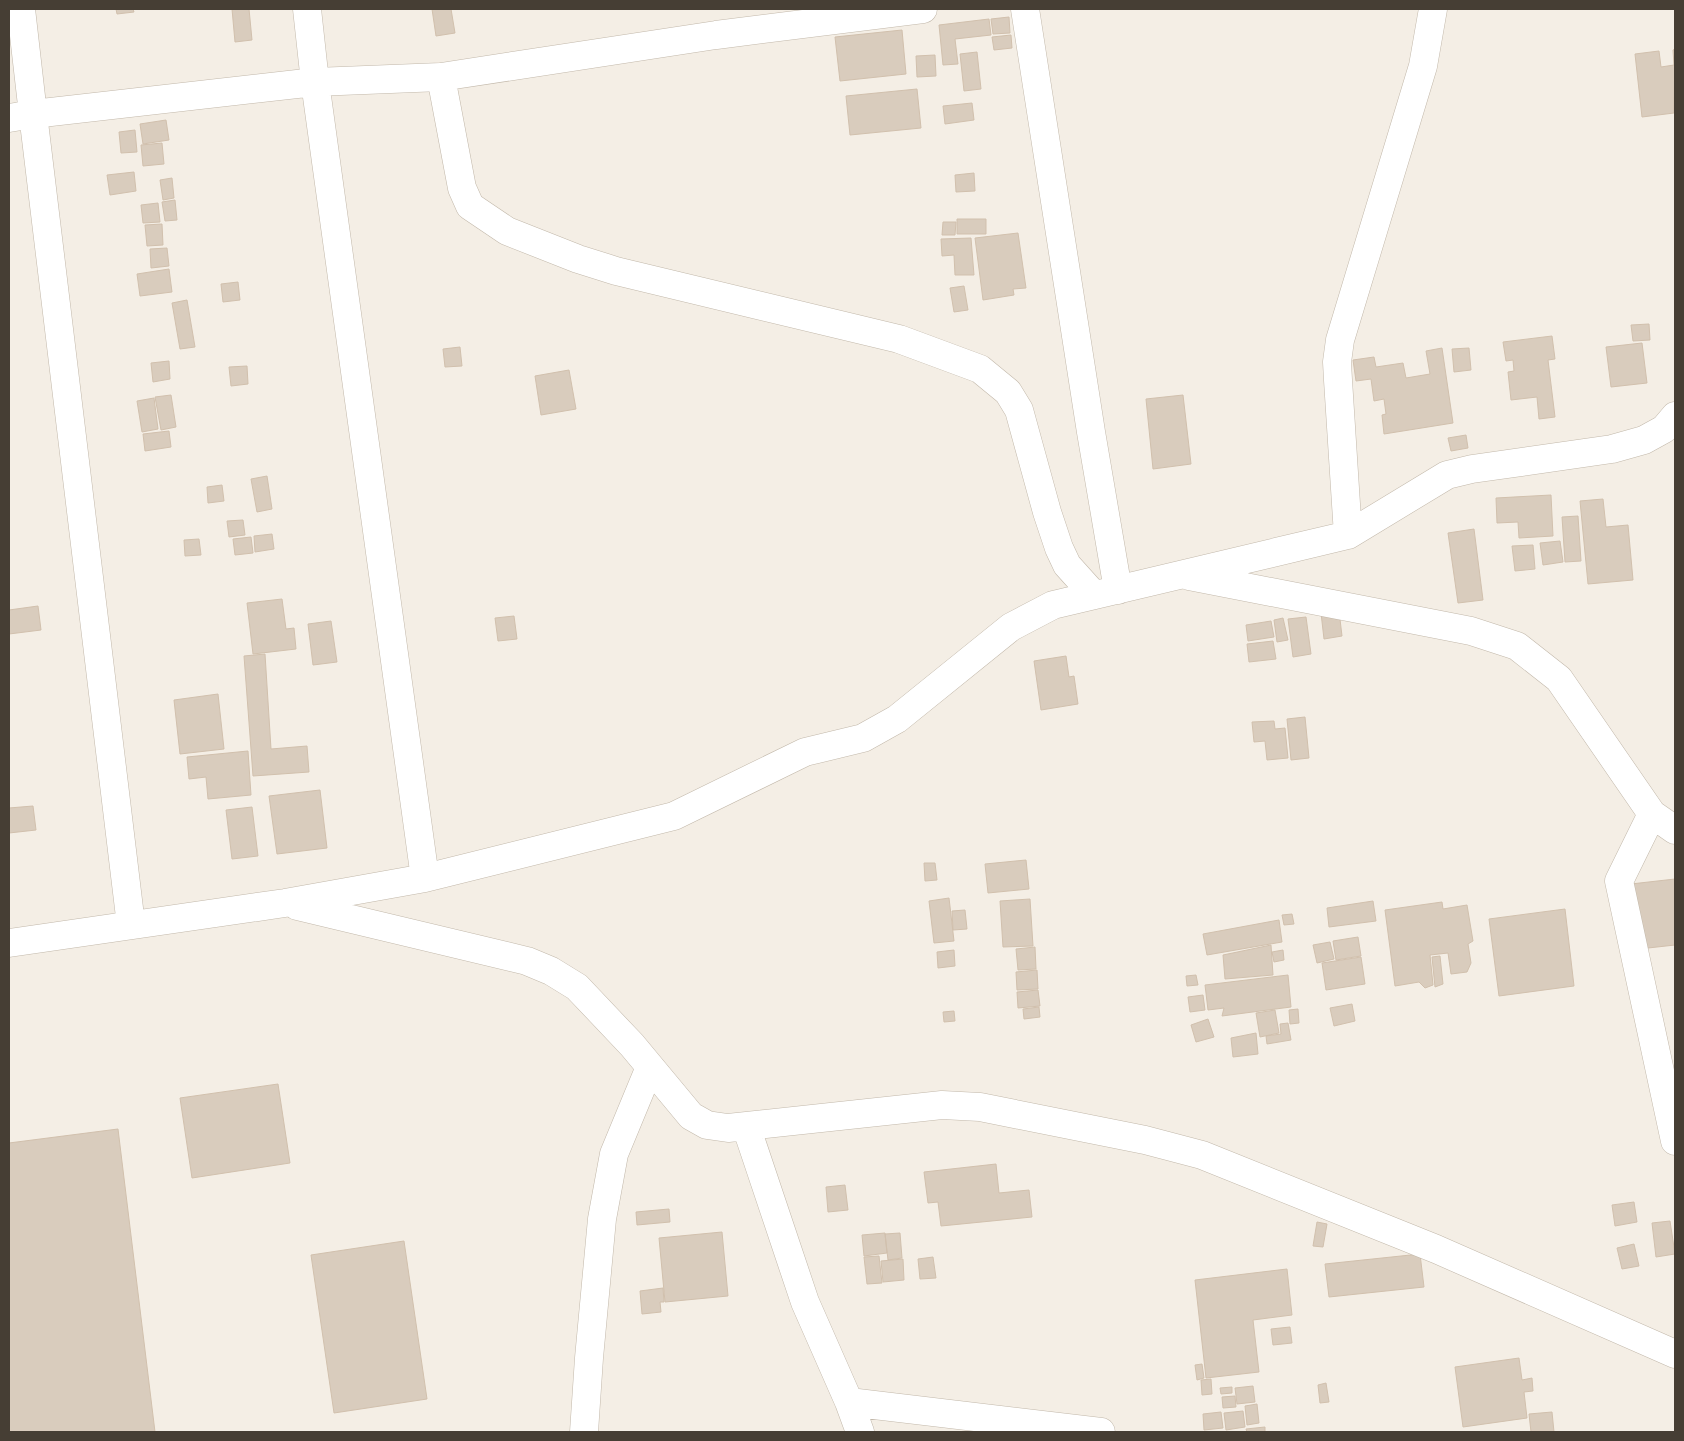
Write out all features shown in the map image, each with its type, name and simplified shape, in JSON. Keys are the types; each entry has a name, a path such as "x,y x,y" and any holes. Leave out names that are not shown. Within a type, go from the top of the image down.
{"street":[{"path":"21,9 21,116 131,925"},
{"path":"307,9 315,82 425,878"},
{"path":"21,116 315,82 441,76 716,35 922,9"},
{"path":"1025,9 1091,432 1106,592"},
{"path":"1348,535 1337,362 1340,340 1423,66 1433,9"},
{"path":"441,76 462,188 470,206 507,231 578,259 616,271 899,339 980,369 1008,392 1019,410 1047,512 1067,565 1106,592"},
{"path":"9,943 286,903 425,878 674,816 804,752 862,738 897,719 1011,627 1053,605 1348,535 1447,475 1472,469 1612,449 1644,440 1664,429 1675,416"},
{"path":"1179,574 1471,631 1517,646 1559,679 1652,814 1675,830"},
{"path":"1652,814 1619,881 1675,1141"},
{"path":"286,903 527,961 551,971 577,986 691,1116 707,1124 728,1128 942,1105 980,1107 1146,1140 1202,1155 1436,1249 1675,1354"},
{"path":"584,1432 602,1219 614,1154 650,1067"},
{"path":"746,1126 805,1302 849,1402 860,1432"},
{"path":"849,1402 1101,1432"}],"building":[{"path":"116,9 133,9 134,12 117,14"},
{"path":"232,9 249,9 252,40 235,42"},
{"path":"432,9 451,9 455,33 436,36"},
{"path":"1009,17 1010,33 993,34 991,19"},
{"path":"989,19 991,35 955,39 958,64 943,65 939,25"},
{"path":"902,30 906,74 840,81 835,37"},
{"path":"1011,35 1012,48 994,50 992,37"},
{"path":"1675,49 1674,113 1642,117 1635,54 1659,51 1661,67 1674,65 1673,50"},
{"path":"977,52 981,89 964,91 960,54"},
{"path":"935,55 936,76 917,77 916,56"},
{"path":"917,89 921,128 850,135 846,96"},
{"path":"972,103 974,120 945,124 943,106"},
{"path":"166,120 169,140 143,144 140,124"},
{"path":"135,130 137,152 121,153 119,132"},
{"path":"162,143 164,164 143,166 141,145"},
{"path":"134,172 136,191 110,195 107,175"},
{"path":"974,173 975,191 956,192 955,175"},
{"path":"172,178 174,198 163,200 160,180"},
{"path":"175,200 177,220 165,221 162,202"},
{"path":"158,203 160,222 143,223 141,205"},
{"path":"957,219 986,219 986,234 957,234"},
{"path":"943,222 956,222 955,235 942,235"},
{"path":"162,224 163,245 147,246 145,225"},
{"path":"1018,233 1026,288 1013,289 1014,295 983,300 975,238"},
{"path":"971,238 974,275 955,275 954,255 942,256 941,239"},
{"path":"167,248 169,266 151,268 150,249"},
{"path":"169,269 172,292 140,296 137,274"},
{"path":"238,282 240,300 223,302 221,284"},
{"path":"964,286 968,310 954,312 950,288"},
{"path":"187,300 195,347 180,349 172,303"},
{"path":"1649,324 1650,340 1633,341 1631,325"},
{"path":"1552,336 1555,359 1548,360 1555,417 1539,419 1537,397 1511,400 1508,372 1514,371 1513,360 1506,361 1503,342"},
{"path":"1642,343 1647,383 1611,387 1606,347"},
{"path":"460,347 462,366 445,367 443,349"},
{"path":"1442,348 1453,423 1384,434 1382,415 1386,414 1384,399 1374,401 1371,379 1356,381 1353,360 1374,357 1376,367 1403,363 1406,378 1430,374 1426,351"},
{"path":"1469,348 1471,370 1454,372 1452,349"},
{"path":"169,361 170,379 153,382 151,363"},
{"path":"247,366 248,384 231,386 229,367"},
{"path":"569,370 576,409 541,415 535,376"},
{"path":"171,395 176,427 161,430 155,397"},
{"path":"1183,395 1191,464 1153,469 1146,399"},
{"path":"154,398 158,429 142,432 137,401"},
{"path":"169,431 171,447 145,451 143,434"},
{"path":"1466,435 1468,448 1451,451 1448,438"},
{"path":"267,476 272,509 257,512 251,479"},
{"path":"222,485 224,501 208,503 207,487"},
{"path":"1551,495 1553,536 1519,538 1518,522 1497,523 1496,498"},
{"path":"1603,499 1606,527 1628,525 1633,580 1588,584 1580,501"},
{"path":"1578,516 1581,561 1565,562 1562,517"},
{"path":"243,520 245,535 229,537 227,521"},
{"path":"1474,529 1483,600 1458,603 1448,533"},
{"path":"272,534 274,549 255,552 254,536"},
{"path":"251,537 253,553 235,555 233,539"},
{"path":"199,539 201,555 185,556 184,540"},
{"path":"1560,541 1563,562 1543,565 1540,543"},
{"path":"1533,545 1535,569 1515,571 1512,546"},
{"path":"282,599 286,629 294,628 296,649 253,654 247,603"},
{"path":"38,606 41,630 9,634 9,610"},
{"path":"1339,611 1342,636 1324,639 1321,613"},
{"path":"514,616 517,639 498,641 495,618"},
{"path":"1306,617 1311,654 1293,657 1288,619"},
{"path":"1283,618 1288,640 1277,642 1274,620"},
{"path":"331,621 337,662 313,665 308,624"},
{"path":"1271,621 1274,637 1248,641 1246,625"},
{"path":"1273,641 1276,659 1249,662 1247,644"},
{"path":"265,654 271,749 307,746 309,772 253,776 244,656"},
{"path":"1066,656 1069,677 1074,676 1078,704 1041,710 1034,661"},
{"path":"218,694 224,749 180,754 174,700"},
{"path":"1305,717 1309,758 1291,760 1287,719"},
{"path":"1274,721 1275,729 1285,728 1288,758 1267,760 1265,741 1254,742 1252,722"},
{"path":"248,751 251,795 208,799 206,777 189,779 187,757"},
{"path":"320,790 327,848 277,854 269,796"},
{"path":"33,806 36,830 9,833 9,808"},
{"path":"252,807 258,856 232,859 226,810"},
{"path":"1026,860 1029,889 988,893 985,864"},
{"path":"924,863 935,863 937,880 925,881"},
{"path":"1675,879 1675,945 1639,949 1631,884"},
{"path":"949,898 954,941 934,943 929,901"},
{"path":"1030,899 1033,946 1003,947 1000,901"},
{"path":"1373,901 1376,921 1329,927 1327,908"},
{"path":"1442,902 1443,909 1467,905 1473,941 1468,944 1471,963 1467,972 1451,974 1448,953 1430,955 1433,985 1425,988 1419,982 1395,986 1385,910"},
{"path":"1565,909 1574,986 1499,996 1489,919"},
{"path":"965,910 967,929 953,930 952,911"},
{"path":"1292,914 1294,924 1284,925 1282,915"},
{"path":"1279,920 1282,942 1207,955 1203,934"},
{"path":"1358,937 1361,956 1336,960 1333,941"},
{"path":"1330,942 1334,959 1317,963 1313,945"},
{"path":"1271,945 1273,975 1225,979 1223,955"},
{"path":"1035,947 1036,969 1018,970 1016,949"},
{"path":"954,950 955,966 938,968 937,952"},
{"path":"1283,950 1284,960 1274,962 1272,952"},
{"path":"1440,956 1443,984 1435,987 1432,957"},
{"path":"1361,957 1365,984 1326,990 1322,963"},
{"path":"1037,970 1038,989 1017,990 1016,972"},
{"path":"1196,975 1198,985 1187,986 1186,976"},
{"path":"1288,975 1291,1007 1222,1016 1224,1008 1208,1010 1205,985"},
{"path":"1038,990 1040,1006 1018,1008 1017,992"},
{"path":"1203,995 1205,1010 1190,1012 1188,997"},
{"path":"1352,1004 1355,1021 1334,1026 1330,1008"},
{"path":"1039,1007 1040,1017 1024,1019 1023,1009"},
{"path":"1298,1009 1299,1023 1290,1024 1289,1010"},
{"path":"1275,1010 1279,1033 1260,1037 1256,1013"},
{"path":"954,1011 955,1021 944,1022 943,1012"},
{"path":"1208,1019 1214,1037 1196,1042 1191,1025"},
{"path":"1288,1023 1291,1040 1267,1044 1266,1036 1281,1034 1280,1024"},
{"path":"1256,1033 1258,1054 1233,1057 1231,1038"},
{"path":"278,1084 290,1163 192,1178 180,1098"},
{"path":"118,1129 155,1432 9,1432 9,1143"},
{"path":"996,1164 999,1193 1029,1190 1032,1217 941,1226 938,1202 928,1203 924,1172"},
{"path":"845,1185 848,1210 828,1212 826,1187"},
{"path":"1634,1202 1637,1222 1615,1226 1612,1205"},
{"path":"669,1209 670,1222 637,1225 636,1212"},
{"path":"1670,1221 1675,1254 1656,1257 1652,1223"},
{"path":"1317,1222 1327,1224 1323,1247 1313,1246"},
{"path":"722,1232 728,1296 665,1302 659,1238"},
{"path":"885,1233 887,1253 864,1256 862,1235"},
{"path":"900,1233 902,1258 888,1260 885,1234"},
{"path":"404,1241 427,1399 334,1413 311,1255"},
{"path":"1634,1244 1639,1266 1622,1269 1617,1248"},
{"path":"1420,1254 1424,1287 1329,1297 1325,1264"},
{"path":"879,1256 882,1283 867,1284 864,1257"},
{"path":"933,1257 936,1278 920,1279 918,1259"},
{"path":"903,1259 904,1280 883,1282 881,1261"},
{"path":"1287,1269 1292,1315 1253,1320 1259,1372 1206,1378 1195,1280"},
{"path":"663,1288 664,1302 660,1302 661,1312 642,1314 640,1291"},
{"path":"1290,1327 1292,1343 1273,1345 1271,1329"},
{"path":"1519,1358 1522,1380 1532,1378 1533,1391 1524,1392 1527,1418 1463,1427 1455,1367"},
{"path":"1202,1364 1204,1378 1197,1380 1195,1365"},
{"path":"1211,1379 1212,1394 1202,1395 1201,1380"},
{"path":"1326,1383 1329,1402 1320,1403 1318,1385"},
{"path":"1253,1386 1255,1402 1237,1404 1235,1388"},
{"path":"1232,1387 1232,1393 1221,1394 1220,1388"},
{"path":"1235,1396 1236,1407 1223,1408 1222,1397"},
{"path":"1257,1404 1259,1423 1247,1425 1245,1406"},
{"path":"1243,1411 1245,1427 1226,1430 1224,1413"},
{"path":"1221,1412 1223,1428 1204,1430 1203,1414"},
{"path":"1552,1412 1554,1432 1531,1432 1529,1414"},
{"path":"1265,1427 1265,1432 1247,1432 1246,1429"}]}
